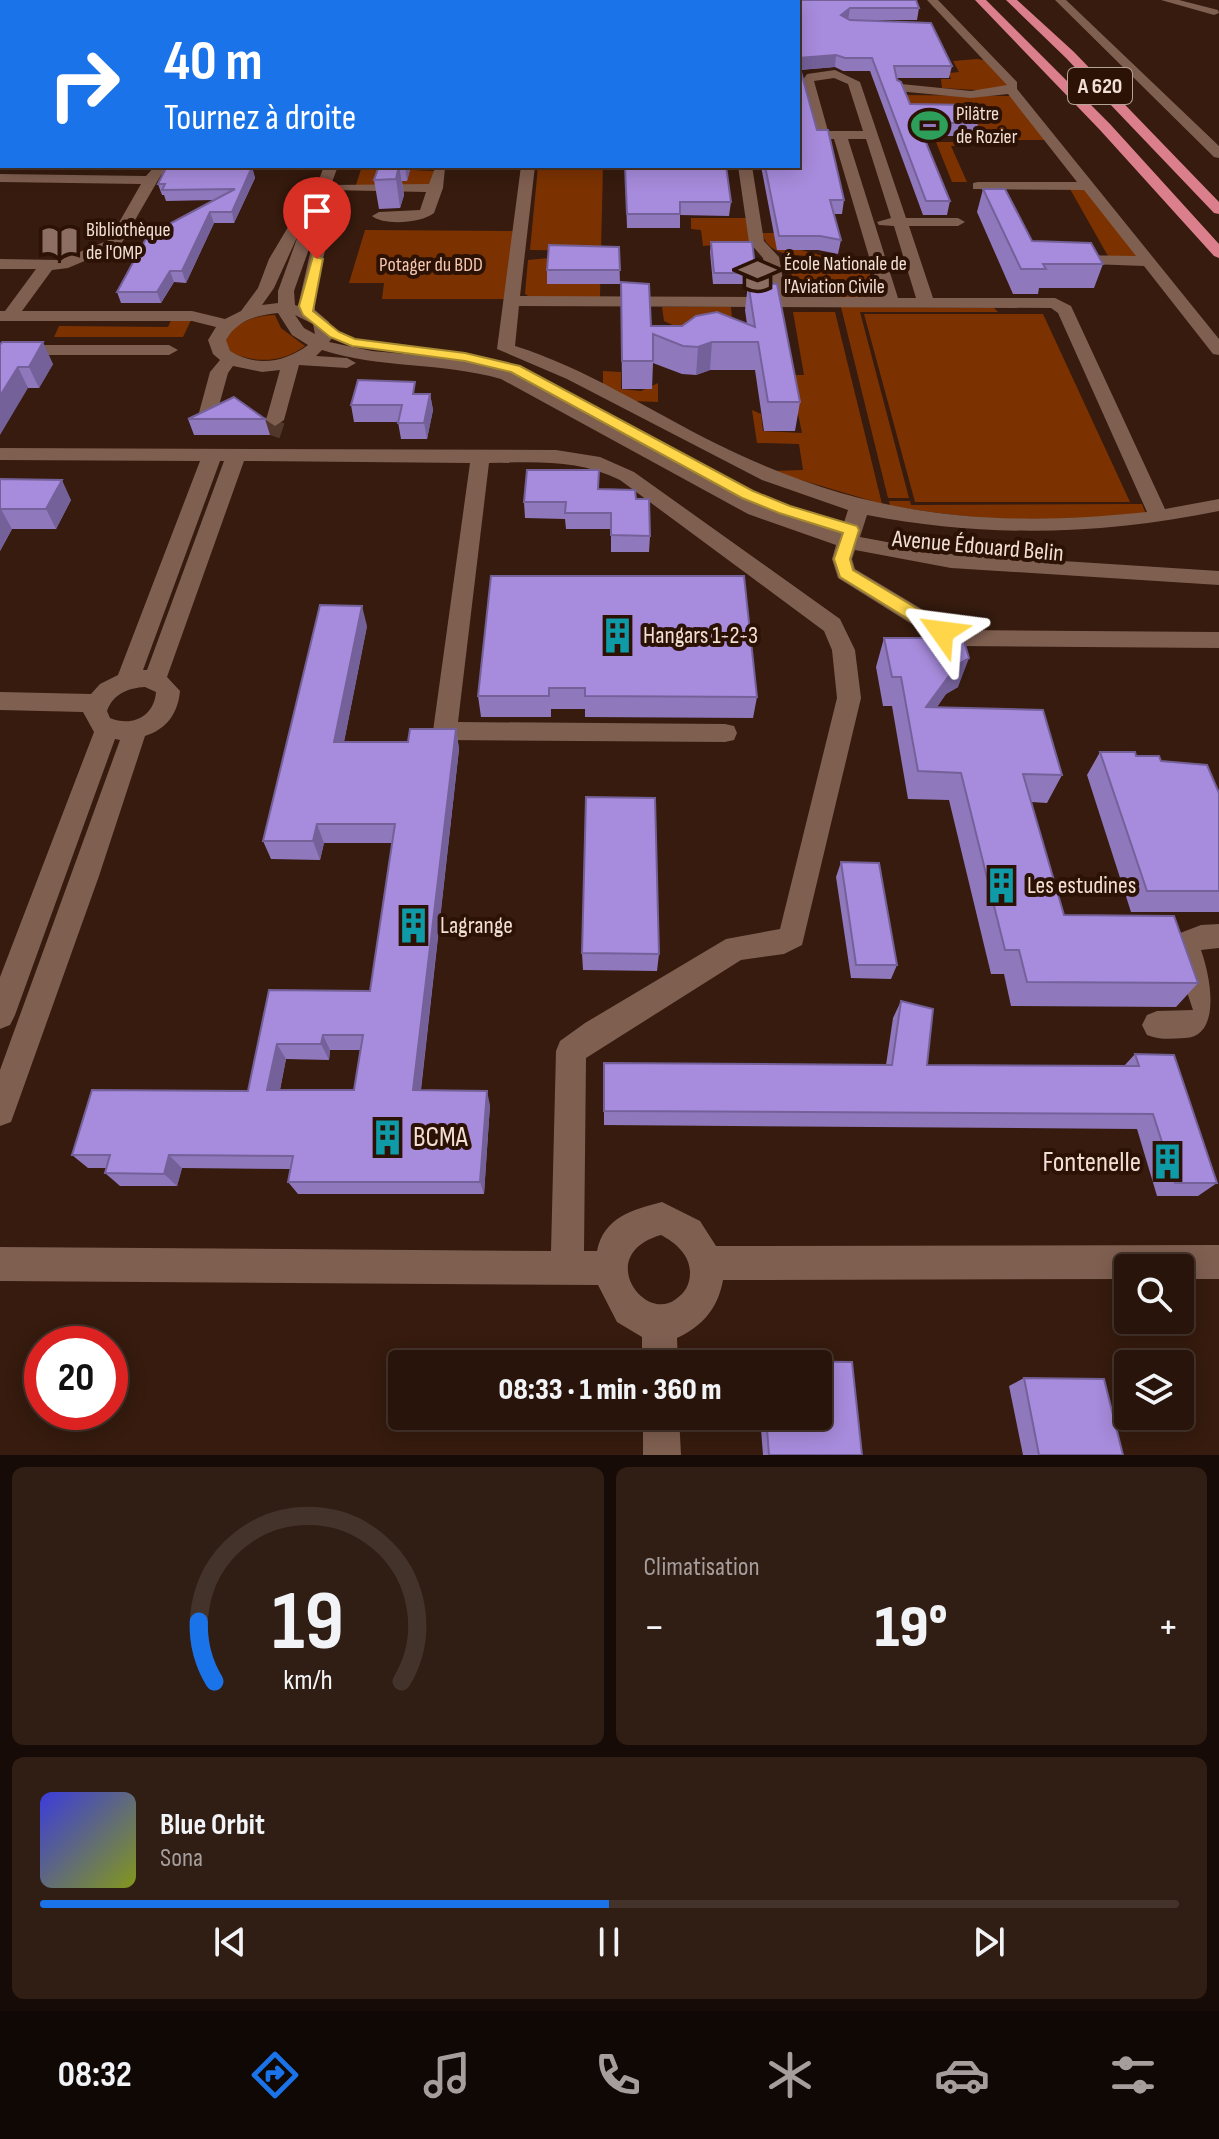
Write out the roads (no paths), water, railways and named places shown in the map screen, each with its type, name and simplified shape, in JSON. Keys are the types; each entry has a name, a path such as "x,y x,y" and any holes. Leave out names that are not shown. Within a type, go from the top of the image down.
{"highway":[{"name":"A 620","path":"980,0 1105,127 1219,253"},
{"name":"A 620","path":"1011,0 1070,55 1219,210"}],"street":[{"path":"932,0 1012,81 1011,89 1219,350"},
{"path":"1060,0 1219,154"},
{"path":"1166,0 1217,14"},
{"path":"1199,0 1217,14"},
{"path":"942,27 958,27"},
{"path":"871,135 816,135 808,81 823,74 845,76 854,82 926,302"},
{"path":"901,88 959,93 997,93 1011,89"},
{"path":"840,135 891,302"},
{"path":"0,264 62,265 115,243 150,180 162,168"},
{"path":"247,314 266,288 277,259 304,210 320,168"},
{"path":"322,337 297,331 283,308 286,291 330,168"},
{"path":"307,312 305,299 341,168"},
{"path":"528,168 506,349 539,359 582,379 771,476 860,505 937,519 1025,525 1112,524 1219,505"},
{"path":"745,168 757,242 771,257 779,302"},
{"path":"379,216 425,215 430,210 440,171"},
{"path":"0,178 150,180"},
{"path":"978,186 1091,186"},
{"path":"335,188 436,188"},
{"path":"866,222 958,222"},
{"path":"1055,260 1148,261"},
{"path":"6,316 47,265"},
{"path":"512,301 1050,303 1065,310 1159,517"},
{"path":"188,454 202,428 219,372 229,360 218,347 221,332 227,325 247,314 283,308 307,312 316,317 322,337"},
{"path":"6,316 192,316 227,325"},
{"path":"265,456 294,361 322,337"},
{"name":"Avenue Édouard Belin","path":"322,337 465,357 516,369 747,495 847,542 919,570 1219,589"},
{"path":"0,350 169,350"},
{"name":"Avenue Édouard Belin","path":"229,360 257,367 294,361 456,371 503,383 720,504 780,532 847,542 970,553 1219,568"},
{"path":"0,454 579,458 601,462 627,476 832,625 842,637 849,688 846,713 792,936 784,941 736,948 585,1039 571,1051 567,1268"},
{"path":"128,679 212,456"},
{"path":"155,679 236,456"},
{"path":"480,457 445,731 725,733"},
{"path":"860,505 842,567 854,581 942,632 961,638 1219,640"},
{"path":"847,542 951,561 1219,578"},
{"path":"128,679 155,679 168,691 166,709 148,725 135,730 107,729 96,718 97,703 109,689 128,679"},
{"path":"0,701 97,703"},
{"path":"0,1015 107,729"},
{"path":"0,1111 86,876 135,730"},
{"path":"1157,1025 1200,1024 1209,1013 1185,944 1201,937 1219,936"},
{"path":"662,1218 678,1223 691,1233 701,1247 706,1263 706,1281 701,1298 676,1321 659,1323 644,1320 619,1300 610,1268 613,1251 621,1237 633,1226 662,1218"},
{"path":"706,1263 1219,1262"},
{"path":"0,1264 610,1268"},
{"path":"659,1323 660,1350"},
{"path":"661,1430 662,1455"}],"tunnel":[{"path":"270,435 275,420"}],"place":[{"name":"Pilâtre de Rozier","path":"930,126"},
{"name":"Bibliothèque de l'OMP","path":"60,241"},
{"name":"École Nationale de l'Aviation Civile","path":"758,275"},
{"name":"Hangars 1-2-3","path":"617,635"},
{"name":"Les estudines","path":"1001,885"},
{"name":"Lagrange","path":"414,925"},
{"name":"BCMA","path":"387,1137"},
{"name":"Fontenelle","path":"1167,1162"}],"park label":[{"name":"Potager du BDD","path":"431,265"}]}
